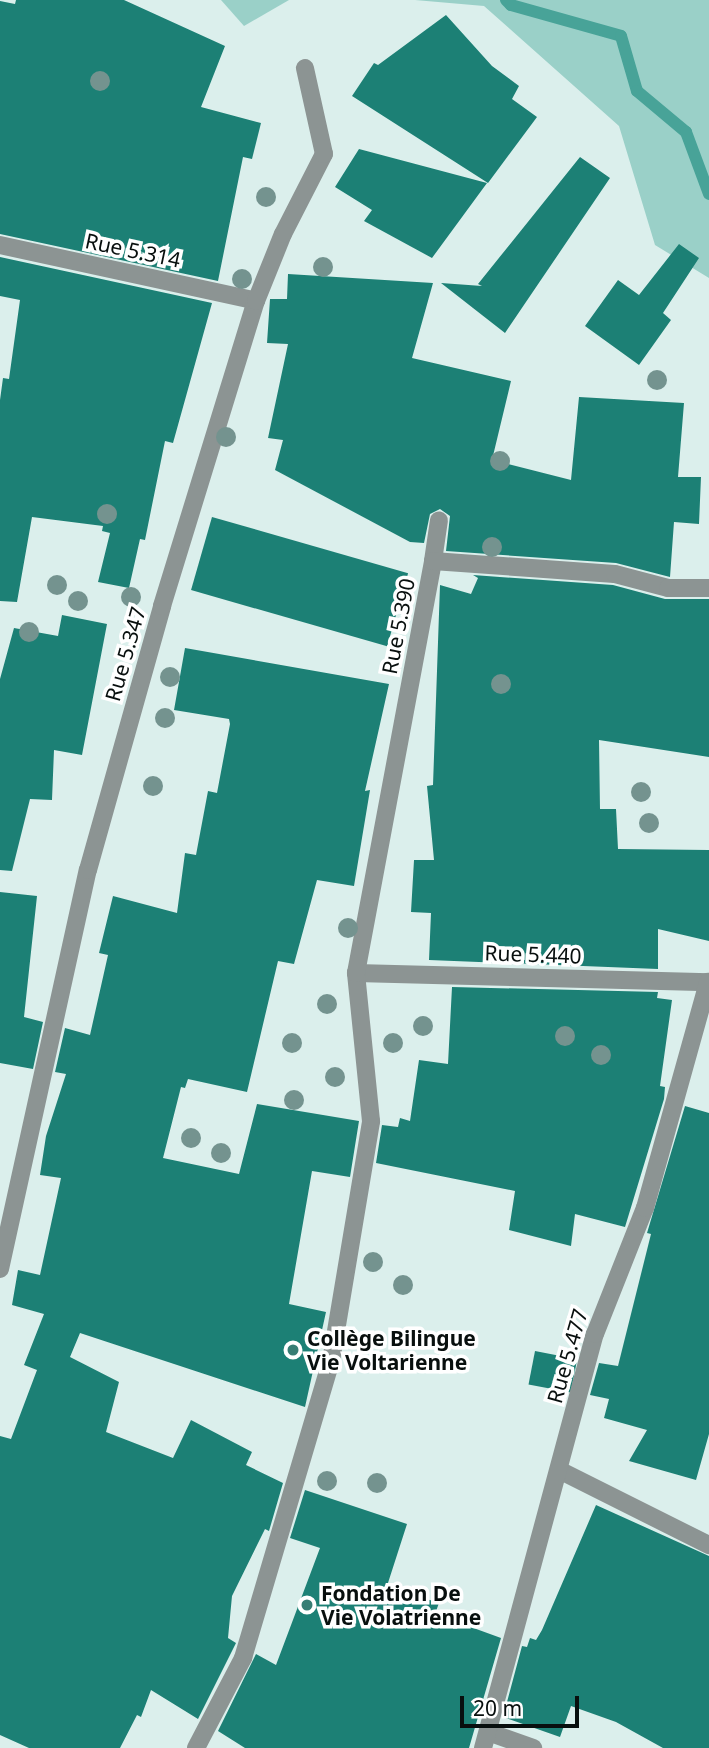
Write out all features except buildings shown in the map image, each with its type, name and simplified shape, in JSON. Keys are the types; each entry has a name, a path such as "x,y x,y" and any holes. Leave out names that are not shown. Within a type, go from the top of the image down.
{"street":[{"name":"Rue 5.347","path":"0,1269 88,870 162,606 256,300 283,234 324,154 304,68"},
{"name":"Rue 5.314","path":"0,245 256,300"},
{"path":"433,561 439,520"},
{"name":"Rue 5.390","path":"196,1748 243,1658 331,1361 371,1121 356,972 433,561 615,575 668,588 709,588"},
{"name":"Rue 5.440","path":"356,972 709,982"},
{"name":"Rue 5.477","path":"486,1740 595,1334 645,1208 709,982"},
{"path":"559,1470 709,1545"},
{"path":"486,1740 534,1748"}],"green space":[{"path":"221,0 289,0 244,26"},
{"path":"415,0 709,0 709,278 655,245 619,126 484,6"}],"waterway":[{"path":"506,0 511,5 621,36 637,91 686,132 709,194"}],"place":[{"name":"Collège Bilingue Vie Voltarienne","path":"293,1350"},
{"name":"Fondation De Vie Volatrienne","path":"307,1605"}]}
